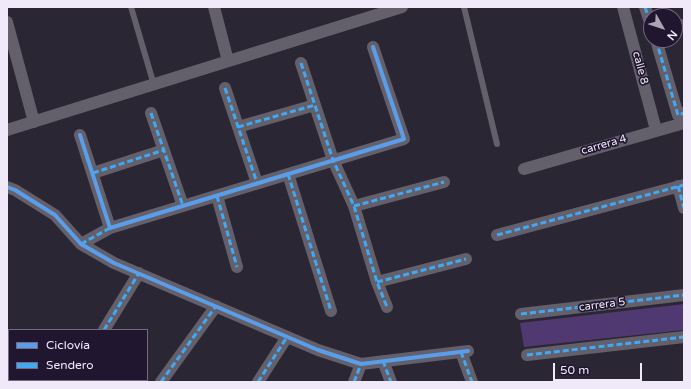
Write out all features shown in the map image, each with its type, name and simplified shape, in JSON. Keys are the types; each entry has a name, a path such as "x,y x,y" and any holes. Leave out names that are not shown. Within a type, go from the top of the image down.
{"street":[{"path":"214,7 228,61"},
{"path":"7,130 402,7"},
{"name":"calle 8","path":"623,7 656,130"},
{"path":"7,22 12,58 34,122"},
{"path":"81,244 110,228 404,139 373,47"},
{"path":"658,48 678,115 684,113"},
{"path":"301,62 333,160 354,206 377,282 387,307"},
{"path":"225,88 258,183"},
{"path":"238,127 315,105"},
{"path":"151,113 184,206"},
{"name":"carrera 4","path":"524,169 684,123"},
{"path":"80,135 110,228"},
{"path":"93,173 164,150"},
{"path":"288,174 331,311"},
{"path":"354,206 444,182"},
{"path":"497,235 681,186 684,208"},
{"path":"7,188 15,190 56,215 81,244 114,263 318,350 361,364 465,352 472,382"},
{"path":"216,196 237,267"},
{"path":"377,282 466,259"},
{"path":"105,329 139,274"},
{"name":"carrera 5","path":"521,314 684,295"},
{"path":"161,382 216,306"},
{"path":"258,382 287,337"},
{"path":"527,355 684,337"},
{"path":"383,361 391,382"},
{"path":"354,382 361,364"}],"lane":[{"path":"131,7 154,84"},
{"path":"464,7 496,144"}],"shaded area":[{"path":"684,304 684,330 524,347 520,323"}],"marked path":[{"path":"658,48 678,115 684,113"},
{"path":"301,63 333,160 354,206 377,282 387,307"},
{"path":"225,88 257,183"},
{"path":"238,127 315,105"},
{"path":"151,113 183,206"},
{"path":"93,173 164,150"},
{"path":"288,174 331,311"},
{"path":"354,206 444,182"},
{"path":"497,235 684,185"},
{"path":"678,186 684,208"},
{"path":"217,196 237,267"},
{"path":"81,244 110,228"},
{"path":"377,282 466,259"},
{"path":"105,329 139,273"},
{"path":"521,314 684,295"},
{"path":"161,382 216,306"},
{"path":"258,382 287,337"},
{"path":"527,355 684,337"},
{"path":"461,352 472,382"},
{"path":"383,361 391,382"},
{"path":"354,382 361,364"}],"cycle path":[{"path":"80,135 110,228 404,139 373,47"},
{"path":"7,187 15,190 55,215 81,244 114,263 318,350 361,364 468,351"}]}
